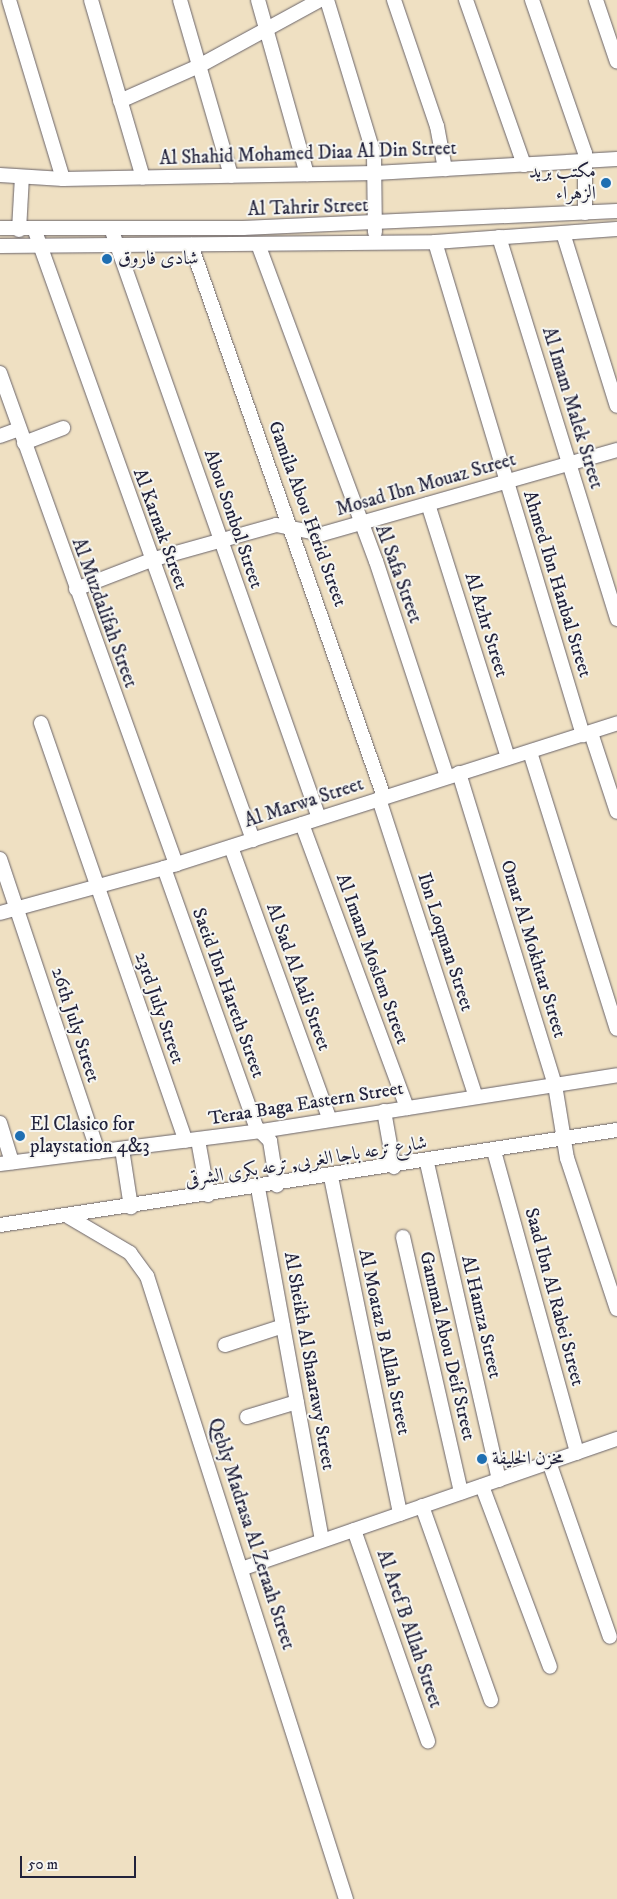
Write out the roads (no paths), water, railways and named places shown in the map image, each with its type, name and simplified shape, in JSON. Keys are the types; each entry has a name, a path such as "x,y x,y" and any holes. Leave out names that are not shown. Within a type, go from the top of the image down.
{"street":[{"path":"9,0 63,179"},
{"path":"91,0 143,178"},
{"path":"180,0 231,176"},
{"path":"258,0 307,174"},
{"path":"120,101 200,66 267,31 320,0"},
{"path":"327,0 374,155 376,243"},
{"path":"394,0 437,126 445,169"},
{"path":"466,0 524,165"},
{"path":"532,0 586,161 582,178 585,213"},
{"path":"596,0 617,62"},
{"name":"Al Shahid Mohamed Diaa Al Din Street","path":"0,175 63,179 375,173 617,160"},
{"path":"19,230 22,177"},
{"name":"Al Tahrir Street","path":"0,228 35,231 112,231 375,225 617,211"},
{"name":"Al Tahrir Street","path":"0,246 117,247 435,242 617,229"},
{"name":"Al Karnak Street","path":"35,231 38,247 253,840"},
{"name":"Abou Sonbol Street","path":"112,231 318,818"},
{"path":"563,233 617,406"},
{"name":"Al Imam Malek Street","path":"499,237 617,619"},
{"name":"Ahmed Ibn Hanbal Street","path":"435,242 507,482 587,734 617,812"},
{"name":"Al Safa Street","path":"258,244 453,775"},
{"name":"Gamila Abou Herid Street","path":"191,245 290,524 382,798"},
{"name":"Al Muzdalifah Street","path":"0,372 170,866"},
{"path":"24,443 62,428"},
{"path":"0,436 19,429"},
{"name":"Mosad Ibn Mouaz Street","path":"290,524 313,536 617,450"},
{"name":"Al Azhr Street","path":"428,504 508,758"},
{"path":"76,589 151,560 290,524"},
{"name":"23rd July Street","path":"41,723 96,888 192,1141 208,1196"},
{"name":"Al Marwa Street","path":"0,913 170,866 617,723"},
{"path":"530,752 617,1028"},
{"name":"Omar Al Mokhtar Street","path":"453,775 555,1085 567,1158 617,1309"},
{"name":"Ibn Loqman Street","path":"382,798 476,1097"},
{"name":"Al Imam Moslem Street","path":"302,824 406,1108"},
{"name":"Al Sad Al Aali Street","path":"231,847 330,1120"},
{"name":"26th July Street","path":"0,859 98,1152"},
{"name":"Saeid Ibn Hareth Street","path":"170,866 261,1131 270,1141 277,1185"},
{"name":"Teraa Baga Eastern Street","path":"6,1163 192,1141 617,1075"},
{"path":"384,1112 394,1167"},
{"path":"0,1123 6,1163"},
{"name":"شارع ترعه باجا الغربى, ترعه بكرى الشرقى","path":"0,1225 70,1217 208,1196 617,1130"},
{"path":"122,1149 131,1207"},
{"name":"Saad Ibn Al Rabei Street","path":"494,1151 577,1453"},
{"name":"Al Hamza Street","path":"427,1162 499,1480"},
{"name":"Al Moataz B Allah Street","path":"331,1177 400,1514"},
{"name":"Al Sheikh Al Shaarawy Street","path":"258,1188 322,1540"},
{"name":"Qebly Madrasa Al Zeraah Street","path":"70,1217 130,1254 148,1276 244,1568 346,1899"},
{"name":"Gammal Abou Deif Street","path":"403,1237 461,1493"},
{"path":"225,1345 283,1326"},
{"path":"247,1417 297,1402"},
{"path":"244,1568 617,1439"},
{"path":"549,1462 610,1637"},
{"path":"482,1486 550,1666"},
{"path":"422,1506 491,1700"},
{"name":"Al Aref B Allah Street","path":"354,1530 428,1740"}],"place":[{"name":"مكتب بريد الزهراء","path":"606,183"},
{"name":"شادى فاروق","path":"107,259"},
{"name":"El Clasico for playstation 4&3","path":"20,1136"},
{"name":"مخزن الخليفة","path":"482,1459"}]}
